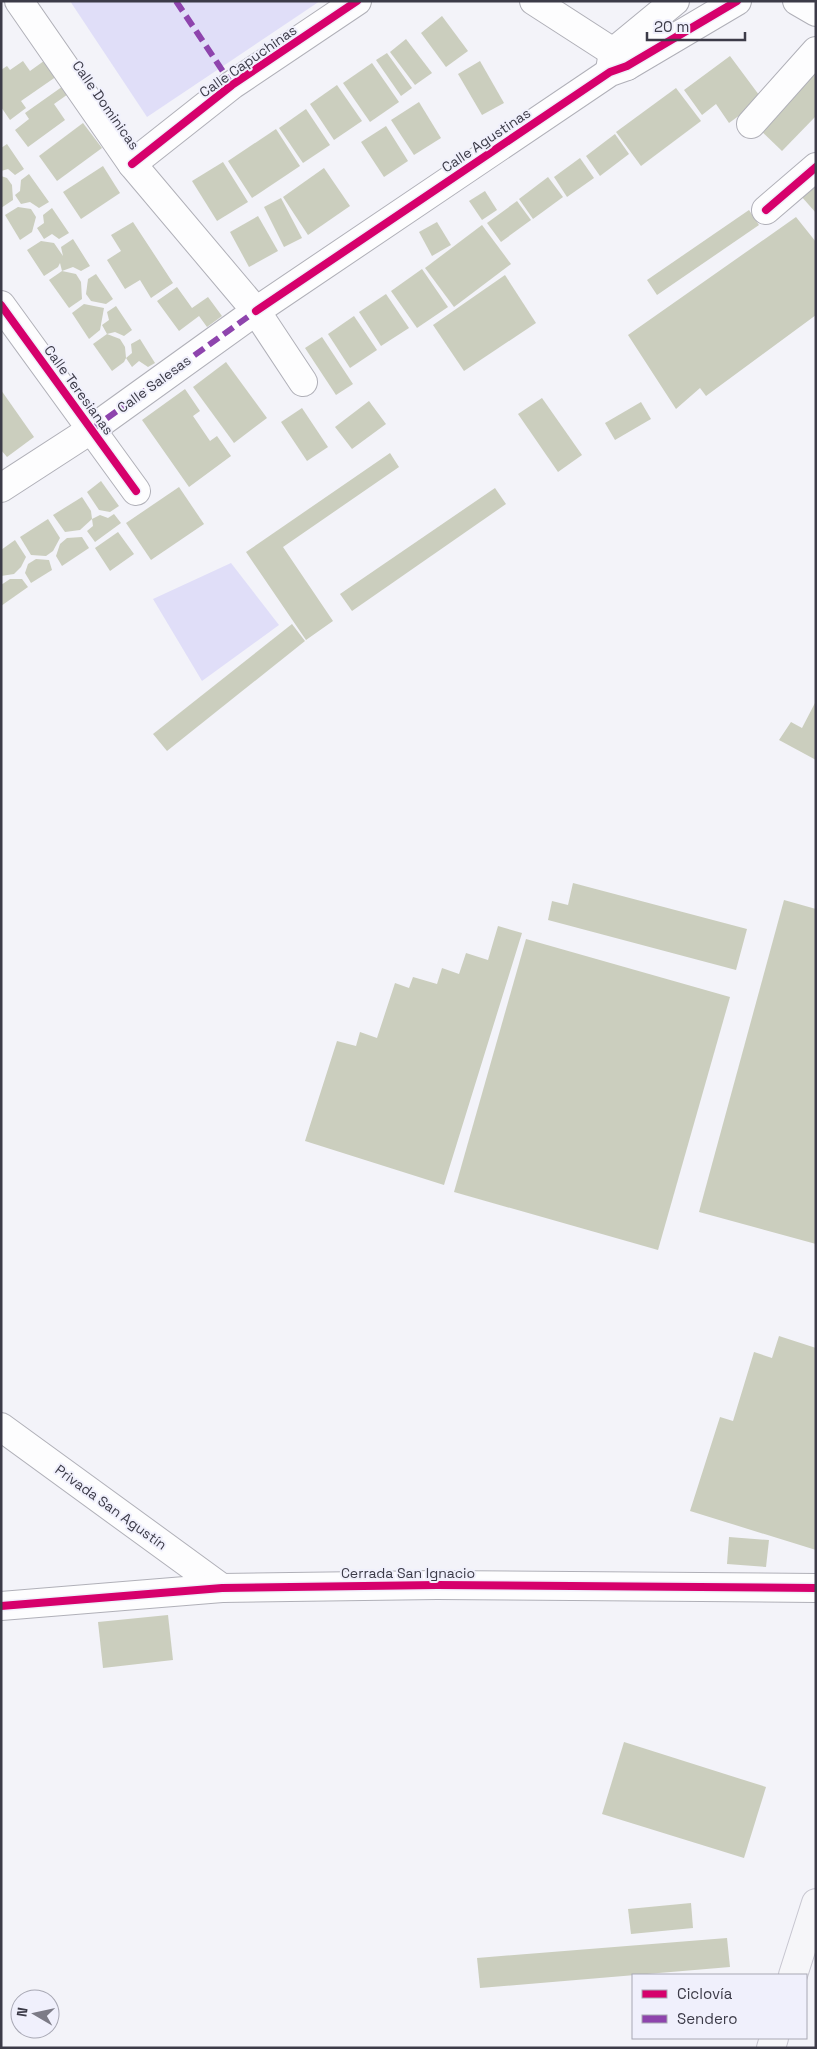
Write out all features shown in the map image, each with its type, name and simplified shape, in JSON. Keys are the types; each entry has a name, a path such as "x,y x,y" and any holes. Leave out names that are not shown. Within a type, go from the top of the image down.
{"main road":[{"path":"793,1974 816,1903"}],"street":[{"name":"Calle Dominicas","path":"19,1 132,164 256,311 303,382"},
{"name":"Calle Capuchinas","path":"132,164 232,85 358,1"},
{"path":"534,1 617,63"},
{"name":"Calle Agustinas","path":"617,63 675,1"},
{"name":"Calle Agustinas","path":"256,311 617,63 737,1"},
{"path":"797,1 816,12"},
{"path":"751,124 816,51"},
{"path":"766,210 816,167"},
{"name":"Calle Teresianas","path":"1,305 136,491"},
{"name":"Calle Salesas","path":"1,488 92,429 256,311"},
{"name":"Privada San Agustín","path":"1,1427 222,1588"},
{"name":"Cerrada San Ignacio","path":"1,1606 222,1588 438,1585 816,1588"}],"shaded area":[{"path":"70,1 320,1 147,117"},
{"path":"231,563 279,625 202,681 153,599"}],"building":[{"path":"442,16 468,51 446,67 421,33"},
{"path":"406,39 432,73 415,85 390,52"},
{"path":"387,53 412,88 401,96 376,60"},
{"path":"730,56 762,99 729,123 716,104 702,115 684,90"},
{"path":"48,58 60,74 21,101 26,108 10,120 1,107 1,70 7,66 10,70 23,61 30,71"},
{"path":"480,61 504,103 482,115 458,74"},
{"path":"372,63 399,102 370,122 343,83"},
{"path":"816,67 816,116 782,151 758,128"},
{"path":"66,84 71,92 54,104 65,120 28,147 15,130 29,119 25,113"},
{"path":"337,85 362,121 334,140 310,104"},
{"path":"676,88 701,121 641,166 616,132"},
{"path":"419,102 441,138 414,155 391,120"},
{"path":"306,109 330,145 303,163 279,128"},
{"path":"83,123 102,148 57,181 39,156"},
{"path":"386,126 408,161 384,177 361,142"},
{"path":"276,129 300,166 252,198 228,161"},
{"path":"615,134 629,154 600,176 586,156"},
{"path":"7,144 24,169 15,175 8,169 1,171 1,148"},
{"path":"580,158 594,178 567,197 554,177"},
{"path":"223,162 248,202 217,221 192,181"},
{"path":"103,166 120,193 81,219 63,192"},
{"path":"324,168 350,206 308,235 283,197"},
{"path":"29,174 49,202 39,208 30,202 21,204 15,195 20,191 21,180"},
{"path":"1,176 7,178 12,185 13,200 1,208"},
{"path":"548,177 563,197 533,219 519,199"},
{"path":"816,184 816,213 801,196"},
{"path":"485,191 497,210 482,220 469,201"},
{"path":"281,198 302,238 284,247 264,207"},
{"path":"517,201 531,220 501,242 487,223"},
{"path":"18,207 31,209 36,217 32,232 20,240 5,215"},
{"path":"52,208 69,233 59,239 52,234 44,239 37,228 44,223 43,215"},
{"path":"749,210 759,225 657,295 647,280"},
{"path":"258,216 278,251 249,267 230,232"},
{"path":"796,217 816,242 816,315 706,396 700,388 676,409 628,335"},
{"path":"133,222 173,283 151,298 140,280 125,289 107,260 121,251 111,235"},
{"path":"437,222 451,245 432,256 419,232"},
{"path":"482,225 511,264 454,307 425,268"},
{"path":"73,239 90,266 81,271 73,267 62,271 60,263 58,267 44,276 27,250 41,241 54,243 63,256 61,247"},
{"path":"422,269 448,307 417,328 391,291"},
{"path":"62,271 76,274 81,282 82,299 69,308 49,280"},
{"path":"96,274 113,299 106,304 91,301 86,294 88,279"},
{"path":"505,275 536,323 464,371 433,325"},
{"path":"177,287 192,308 208,297 222,316 207,327 199,316 179,331 157,301"},
{"path":"386,294 409,328 381,346 359,312"},
{"path":"84,304 104,308 100,330 89,339 72,313"},
{"path":"116,306 132,330 124,336 115,332 107,334 102,325 109,320 107,312"},
{"path":"354,316 377,350 350,368 328,334"},
{"path":"107,334 120,339 125,347 126,358 124,362 112,371 93,344"},
{"path":"322,337 353,384 336,395 305,348"},
{"path":"140,339 155,363 148,367 139,361 132,367 126,358 132,353 131,344"},
{"path":"226,362 267,418 234,443 193,387"},
{"path":"185,389 200,411 193,416 210,441 217,436 231,456 189,487 142,420"},
{"path":"1,390 34,437 7,457 1,450"},
{"path":"542,398 582,455 558,472 518,414"},
{"path":"369,401 386,424 352,449 335,427"},
{"path":"641,402 651,419 615,440 605,423"},
{"path":"302,408 328,447 307,461 281,422"},
{"path":"390,453 399,467 283,547 333,621 306,640 246,552"},
{"path":"101,481 119,506 110,512 99,510 87,492"},
{"path":"179,487 204,524 151,560 126,523"},
{"path":"495,488 506,504 352,611 340,594"},
{"path":"82,497 91,511 92,519 80,530 65,532 53,515"},
{"path":"114,514 121,523 95,542 87,531 93,526 92,519 100,515 108,518"},
{"path":"48,519 60,538 53,551 46,556 31,555 20,537"},
{"path":"118,532 134,554 110,571 95,548"},
{"path":"82,537 89,548 62,566 56,556 60,544 67,538"},
{"path":"15,540 26,557 21,567 14,574 1,576 1,550"},
{"path":"36,559 49,560 52,570 31,583 25,573 28,564"},
{"path":"10,579 22,579 28,587 1,606 1,585"},
{"path":"292,624 305,641 167,751 153,734"},
{"path":"816,701 816,760 779,740 791,722 802,728"},
{"path":"573,883 747,929 736,970 548,920 552,901 568,905"},
{"path":"784,900 816,909 816,1244 699,1212"},
{"path":"498,926 522,933 444,1185 305,1141 337,1041 356,1046 360,1032 377,1038 395,983 409,988 413,977 437,984 442,968 459,974 466,953 488,960"},
{"path":"526,939 730,997 658,1250 454,1192"},
{"path":"779,1336 816,1348 816,1550 690,1511 720,1417 733,1421 754,1352 772,1358"},
{"path":"729,1537 769,1540 766,1567 727,1564"},
{"path":"168,1615 173,1660 103,1668 98,1622"},
{"path":"624,1742 766,1787 744,1858 602,1814"},
{"path":"691,1903 693,1928 631,1934 628,1909"},
{"path":"727,1938 730,1967 480,1988 477,1958"}],"marked path":[{"path":"176,1 232,85"},
{"path":"92,429 256,311"}],"cycle path":[{"path":"132,164 232,85 357,1"},
{"path":"256,311 610,72 627,66 737,1"},
{"path":"766,210 816,167"},
{"path":"1,305 136,491"},
{"path":"1,1606 222,1588 437,1585 816,1588"}]}
